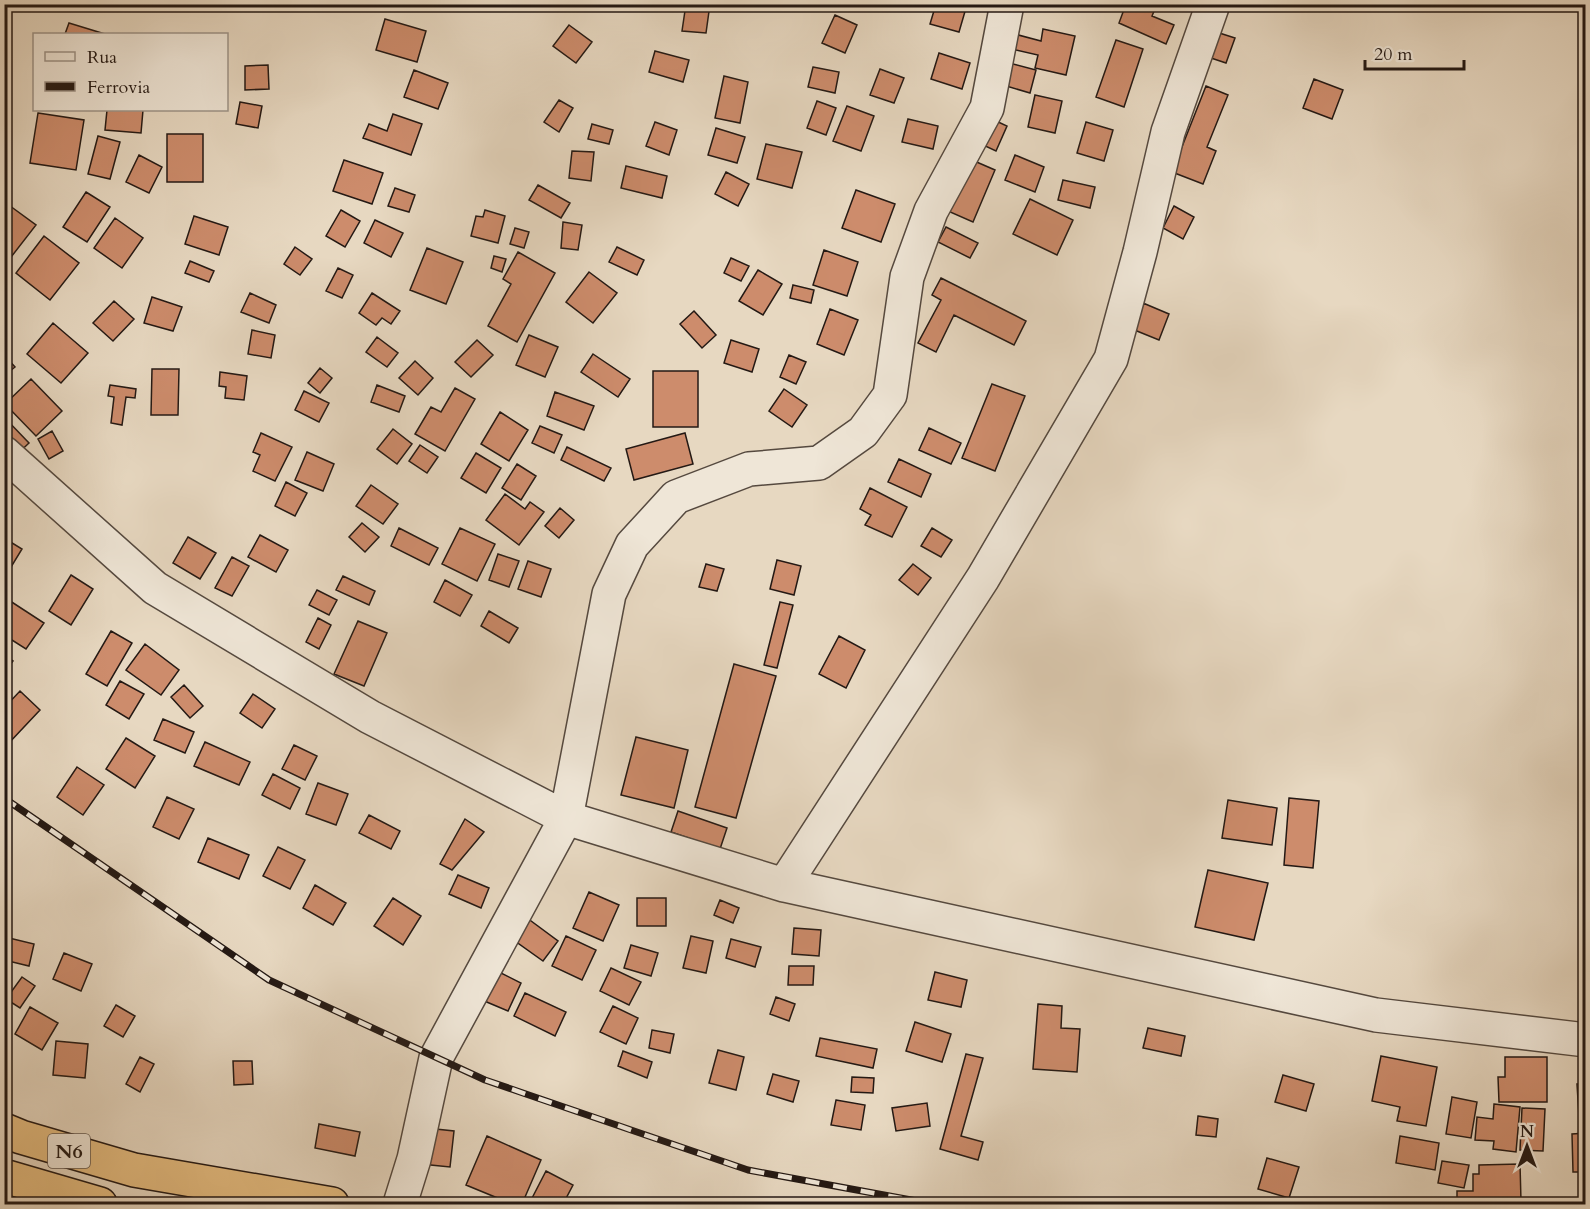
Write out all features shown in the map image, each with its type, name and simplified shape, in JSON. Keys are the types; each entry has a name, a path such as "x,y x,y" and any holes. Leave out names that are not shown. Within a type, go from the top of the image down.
{"highway":[{"name":"N6","path":"4,1130 134,1170 332,1204"},
{"name":"N6","path":"4,1176 100,1204"}],"street":[{"path":"400,1204 414,1159 436,1058 566,818 609,594 632,545 676,497 749,469 819,463 863,432 890,395 907,277 931,211 987,108 1007,4"},
{"path":"784,885 983,578 1111,359 1140,252 1168,132 1213,4"},
{"path":"4,453 155,588 370,717 566,818 784,885 1376,1015 1586,1040"}],"building":[{"path":"686,4 710,4 706,33 682,31"},
{"path":"936,4 954,4 966,8 959,32 930,24"},
{"path":"1041,4 1056,4 1054,9"},
{"path":"1126,4 1157,4 1152,16 1174,25 1166,44 1119,23"},
{"path":"835,15 857,25 845,53 822,43"},
{"path":"385,19 426,31 417,62 376,50"},
{"path":"69,23 102,33 65,33"},
{"path":"569,25 592,42 576,63 553,46"},
{"path":"1043,29 1075,36 1066,75 1035,68 1038,55 1003,47 1007,32 1041,41"},
{"path":"1210,30 1235,38 1226,63 1202,55"},
{"path":"1116,40 1143,49 1124,107 1096,97"},
{"path":"655,51 689,60 683,82 649,72"},
{"path":"939,53 970,63 962,89 931,79"},
{"path":"1009,63 1036,70 1030,93 1003,85"},
{"path":"268,65 269,89 245,90 245,66"},
{"path":"813,67 839,72 835,93 808,87"},
{"path":"880,69 904,78 894,103 870,95"},
{"path":"414,70 448,83 438,109 404,97"},
{"path":"724,76 748,82 740,123 715,118"},
{"path":"1314,79 1343,90 1332,119 1303,108"},
{"path":"1206,86 1228,95 1207,147 1216,151 1203,184 1172,172"},
{"path":"1035,95 1062,101 1055,133 1028,127"},
{"path":"559,100 573,108 559,132 544,122"},
{"path":"817,101 836,108 826,135 807,128"},
{"path":"240,102 262,106 258,128 236,124"},
{"path":"847,106 874,116 861,151 833,141"},
{"path":"107,111 143,111 141,133 105,130"},
{"path":"38,113 84,120 76,170 30,163"},
{"path":"393,114 422,124 411,155 363,138 369,124 387,131"},
{"path":"908,119 938,126 933,149 902,142"},
{"path":"994,120 1007,126 996,151 983,145"},
{"path":"655,122 677,130 669,155 646,146"},
{"path":"1086,122 1113,130 1104,161 1077,153"},
{"path":"592,124 613,130 609,144 588,139"},
{"path":"716,128 745,137 737,163 708,155"},
{"path":"167,134 203,134 203,182 167,182"},
{"path":"98,136 120,142 110,179 88,174"},
{"path":"766,144 802,152 792,188 757,179"},
{"path":"572,151 594,152 591,181 569,178"},
{"path":"139,155 162,167 149,193 126,182"},
{"path":"1015,155 1044,167 1035,192 1005,180"},
{"path":"344,160 383,173 372,204 333,191"},
{"path":"972,160 995,170 973,222 941,208"},
{"path":"626,166 667,176 662,198 621,188"},
{"path":"726,172 749,184 738,206 715,194"},
{"path":"1063,180 1095,187 1090,208 1058,200"},
{"path":"538,185 570,203 561,218 529,200"},
{"path":"395,188 415,195 409,212 388,206"},
{"path":"856,190 895,204 881,242 842,228"},
{"path":"86,192 110,207 87,242 63,227"},
{"path":"1030,199 1073,220 1057,255 1013,234"},
{"path":"6,203 36,225 8,261 4,258"},
{"path":"1174,206 1194,217 1183,239 1163,228"},
{"path":"341,210 360,221 345,247 326,236"},
{"path":"485,210 505,216 498,243 471,236 476,216 483,217"},
{"path":"194,216 228,227 219,255 185,244"},
{"path":"115,218 143,238 122,268 94,248"},
{"path":"375,220 403,233 391,257 364,243"},
{"path":"563,222 582,225 578,250 561,248"},
{"path":"946,227 978,243 970,258 938,242"},
{"path":"515,228 529,232 524,248 510,244"},
{"path":"44,236 79,263 50,300 16,273"},
{"path":"295,247 312,259 300,275 284,264"},
{"path":"617,247 644,260 637,275 609,262"},
{"path":"427,248 463,262 446,304 410,290"},
{"path":"824,250 858,262 847,296 813,285"},
{"path":"518,252 555,273 517,342 488,326 511,284 503,279"},
{"path":"494,256 506,259 502,272 491,268"},
{"path":"731,258 749,266 741,281 724,273"},
{"path":"190,261 214,271 209,282 185,273"},
{"path":"338,268 353,275 342,298 326,291"},
{"path":"758,270 782,284 763,315 739,301"},
{"path":"589,272 617,293 593,323 566,302"},
{"path":"941,278 1026,321 1014,345 954,315 936,352 918,343 941,300 932,295"},
{"path":"793,285 814,290 811,303 790,298"},
{"path":"250,293 276,305 269,323 241,312"},
{"path":"372,293 400,311 391,324 382,318 376,325 359,313"},
{"path":"152,297 182,307 173,331 144,323"},
{"path":"114,301 134,319 113,341 93,323"},
{"path":"1143,303 1169,314 1159,340 1132,329"},
{"path":"830,309 858,320 844,355 817,344"},
{"path":"694,311 716,335 702,348 680,324"},
{"path":"53,323 88,353 61,383 27,354"},
{"path":"252,330 275,335 271,358 248,354"},
{"path":"529,335 558,347 545,377 516,365"},
{"path":"377,337 398,353 387,367 366,352"},
{"path":"477,340 493,355 471,377 455,362"},
{"path":"731,340 759,349 752,372 724,363"},
{"path":"593,354 630,379 618,397 581,372"},
{"path":"4,355 15,367 4,376"},
{"path":"789,355 806,362 796,384 780,377"},
{"path":"415,361 433,378 418,395 399,378"},
{"path":"320,368 332,378 320,393 308,383"},
{"path":"152,369 179,369 178,415 151,415"},
{"path":"653,371 698,371 698,427 653,427"},
{"path":"220,372 247,376 244,400 225,398 226,387 219,386"},
{"path":"31,379 62,411 36,436 5,404"},
{"path":"992,384 1025,396 995,471 962,458"},
{"path":"110,385 136,389 135,398 126,397 122,425 111,423 114,397 108,396"},
{"path":"377,385 405,396 399,412 371,402"},
{"path":"455,388 475,399 445,451 415,434 431,407 441,412"},
{"path":"784,389 807,405 792,427 769,411"},
{"path":"304,391 329,403 319,422 295,410"},
{"path":"555,392 594,406 584,430 547,416"},
{"path":"500,412 528,430 509,461 481,444"},
{"path":"4,417 29,443 13,458 4,449"},
{"path":"540,426 562,435 554,453 532,443"},
{"path":"929,428 961,443 951,464 919,450"},
{"path":"393,429 412,444 397,464 377,449"},
{"path":"52,431 63,451 49,459 38,439"},
{"path":"261,433 292,447 275,481 253,471 260,455 253,452"},
{"path":"685,433 693,464 634,480 626,449"},
{"path":"420,445 438,457 427,473 409,461"},
{"path":"567,447 611,468 604,481 561,460"},
{"path":"307,452 334,464 323,491 295,480"},
{"path":"476,453 501,468 486,493 461,478"},
{"path":"899,459 931,474 921,497 888,482"},
{"path":"517,464 536,476 521,500 502,488"},
{"path":"286,482 307,493 295,516 275,506"},
{"path":"371,485 398,504 383,524 356,506"},
{"path":"870,488 907,507 892,537 865,525 871,515 860,509"},
{"path":"505,494 525,509 530,502 544,512 519,545 486,520"},
{"path":"560,508 574,520 559,538 545,526"},
{"path":"362,523 379,537 365,552 349,537"},
{"path":"399,528 438,548 429,565 391,546"},
{"path":"460,528 495,544 477,581 442,564"},
{"path":"932,528 952,540 941,557 921,546"},
{"path":"260,535 288,550 276,572 248,557"},
{"path":"188,537 216,553 200,579 173,563"},
{"path":"4,538 22,549 5,577 4,577"},
{"path":"498,554 519,561 509,587 489,580"},
{"path":"232,557 249,566 232,596 215,588"},
{"path":"777,560 801,566 794,595 770,589"},
{"path":"528,561 551,569 541,597 518,589"},
{"path":"706,564 724,569 717,591 699,587"},
{"path":"913,564 931,578 918,595 899,580"},
{"path":"71,575 93,589 71,625 49,611"},
{"path":"343,576 375,591 369,605 336,590"},
{"path":"445,580 472,595 460,616 434,602"},
{"path":"317,590 337,600 329,615 309,605"},
{"path":"4,597 44,623 26,649 4,635"},
{"path":"780,602 793,605 777,668 764,665"},
{"path":"489,611 518,628 509,643 481,626"},
{"path":"318,618 331,625 319,649 306,642"},
{"path":"358,621 387,633 364,686 334,674"},
{"path":"111,631 132,643 107,686 86,674"},
{"path":"839,636 865,650 846,688 819,674"},
{"path":"145,644 179,670 161,695 126,670"},
{"path":"4,655 13,661 4,673"},
{"path":"734,664 776,676 736,818 695,807"},
{"path":"120,681 144,694 129,719 106,705"},
{"path":"184,685 203,706 190,718 171,697"},
{"path":"20,691 40,710 7,745 4,743 4,708"},
{"path":"253,694 275,709 262,728 240,713"},
{"path":"163,719 194,732 185,753 154,740"},
{"path":"636,737 688,750 674,808 621,795"},
{"path":"126,738 155,756 135,788 106,769"},
{"path":"205,742 250,762 239,785 194,766"},
{"path":"294,745 317,756 305,780 282,769"},
{"path":"77,767 104,785 83,815 57,797"},
{"path":"273,774 300,788 290,809 262,795"},
{"path":"318,783 348,794 336,825 306,814"},
{"path":"167,797 194,809 179,839 153,827"},
{"path":"1289,798 1319,801 1313,868 1284,865"},
{"path":"1228,800 1277,808 1272,845 1222,838"},
{"path":"678,811 727,828 720,849 671,832"},
{"path":"369,815 400,831 391,849 359,833"},
{"path":"465,819 484,832 452,870 440,864"},
{"path":"208,838 249,855 239,879 198,862"},
{"path":"278,847 305,860 290,889 263,876"},
{"path":"1208,870 1268,883 1254,940 1195,927"},
{"path":"458,875 489,888 481,908 449,894"},
{"path":"315,885 346,903 333,925 303,908"},
{"path":"589,892 619,905 603,941 573,928"},
{"path":"393,898 421,916 403,945 374,926"},
{"path":"637,898 666,898 666,926 637,926"},
{"path":"720,900 739,908 733,923 714,915"},
{"path":"523,915 558,941 543,961 508,936"},
{"path":"794,928 821,930 819,956 792,954"},
{"path":"566,936 596,950 582,980 552,966"},
{"path":"691,936 713,941 706,973 683,968"},
{"path":"5,937 34,944 29,966 4,960"},
{"path":"731,939 761,947 755,967 726,958"},
{"path":"631,945 658,953 651,976 624,968"},
{"path":"64,953 92,964 81,991 53,979"},
{"path":"789,966 814,966 813,985 788,985"},
{"path":"611,968 641,982 629,1005 600,991"},
{"path":"495,970 521,983 508,1011 482,1000"},
{"path":"935,972 967,980 961,1007 928,1000"},
{"path":"22,977 35,986 20,1008 6,999"},
{"path":"525,993 566,1012 555,1036 514,1016"},
{"path":"776,997 795,1004 789,1021 770,1014"},
{"path":"1038,1004 1062,1006 1061,1028 1080,1029 1077,1072 1033,1069"},
{"path":"116,1005 135,1016 123,1037 104,1026"},
{"path":"613,1006 638,1018 626,1044 600,1032"},
{"path":"30,1007 58,1023 42,1050 15,1034"},
{"path":"915,1022 951,1034 942,1062 906,1051"},
{"path":"1148,1028 1185,1036 1181,1056 1143,1048"},
{"path":"652,1030 674,1034 670,1053 649,1048"},
{"path":"820,1038 877,1049 873,1068 816,1056"},
{"path":"56,1041 88,1044 85,1078 53,1075"},
{"path":"718,1050 744,1057 736,1090 709,1083"},
{"path":"623,1051 652,1062 647,1078 618,1066"},
{"path":"966,1054 983,1058 961,1136 983,1142 978,1160 940,1149"},
{"path":"1381,1056 1437,1067 1426,1126 1397,1121 1400,1107 1372,1101"},
{"path":"140,1057 154,1064 140,1092 126,1084"},
{"path":"1505,1057 1547,1057 1547,1102 1499,1102 1498,1077 1505,1077"},
{"path":"233,1061 252,1061 253,1084 234,1085"},
{"path":"773,1074 799,1081 793,1102 767,1094"},
{"path":"1283,1075 1314,1084 1306,1111 1275,1102"},
{"path":"852,1077 874,1078 873,1093 851,1092"},
{"path":"1577,1084 1586,1084 1586,1116 1579,1116"},
{"path":"1452,1097 1477,1102 1471,1138 1446,1134"},
{"path":"836,1100 865,1105 861,1130 831,1125"},
{"path":"927,1103 930,1126 896,1131 892,1108"},
{"path":"1494,1104 1520,1107 1516,1152 1493,1149 1494,1141 1475,1140 1477,1117 1493,1119"},
{"path":"1522,1108 1545,1109 1543,1151 1520,1150"},
{"path":"1198,1116 1218,1119 1216,1137 1196,1135"},
{"path":"319,1124 360,1132 355,1156 315,1148"},
{"path":"426,1128 454,1131 450,1167 421,1164"},
{"path":"1586,1133 1586,1176 1584,1176 1584,1172 1573,1172 1572,1134"},
{"path":"487,1136 541,1160 522,1204 512,1204 466,1185"},
{"path":"1400,1136 1439,1143 1435,1170 1396,1163"},
{"path":"1267,1158 1299,1167 1289,1198 1258,1189"},
{"path":"1442,1161 1469,1165 1464,1188 1438,1183"},
{"path":"1520,1164 1521,1201 1457,1204 1457,1191 1473,1191 1473,1174 1479,1174 1479,1165"},
{"path":"546,1171 573,1185 563,1204 529,1204"}],"railway":[{"path":"4,798 269,980 485,1080 748,1170 933,1204"}]}
